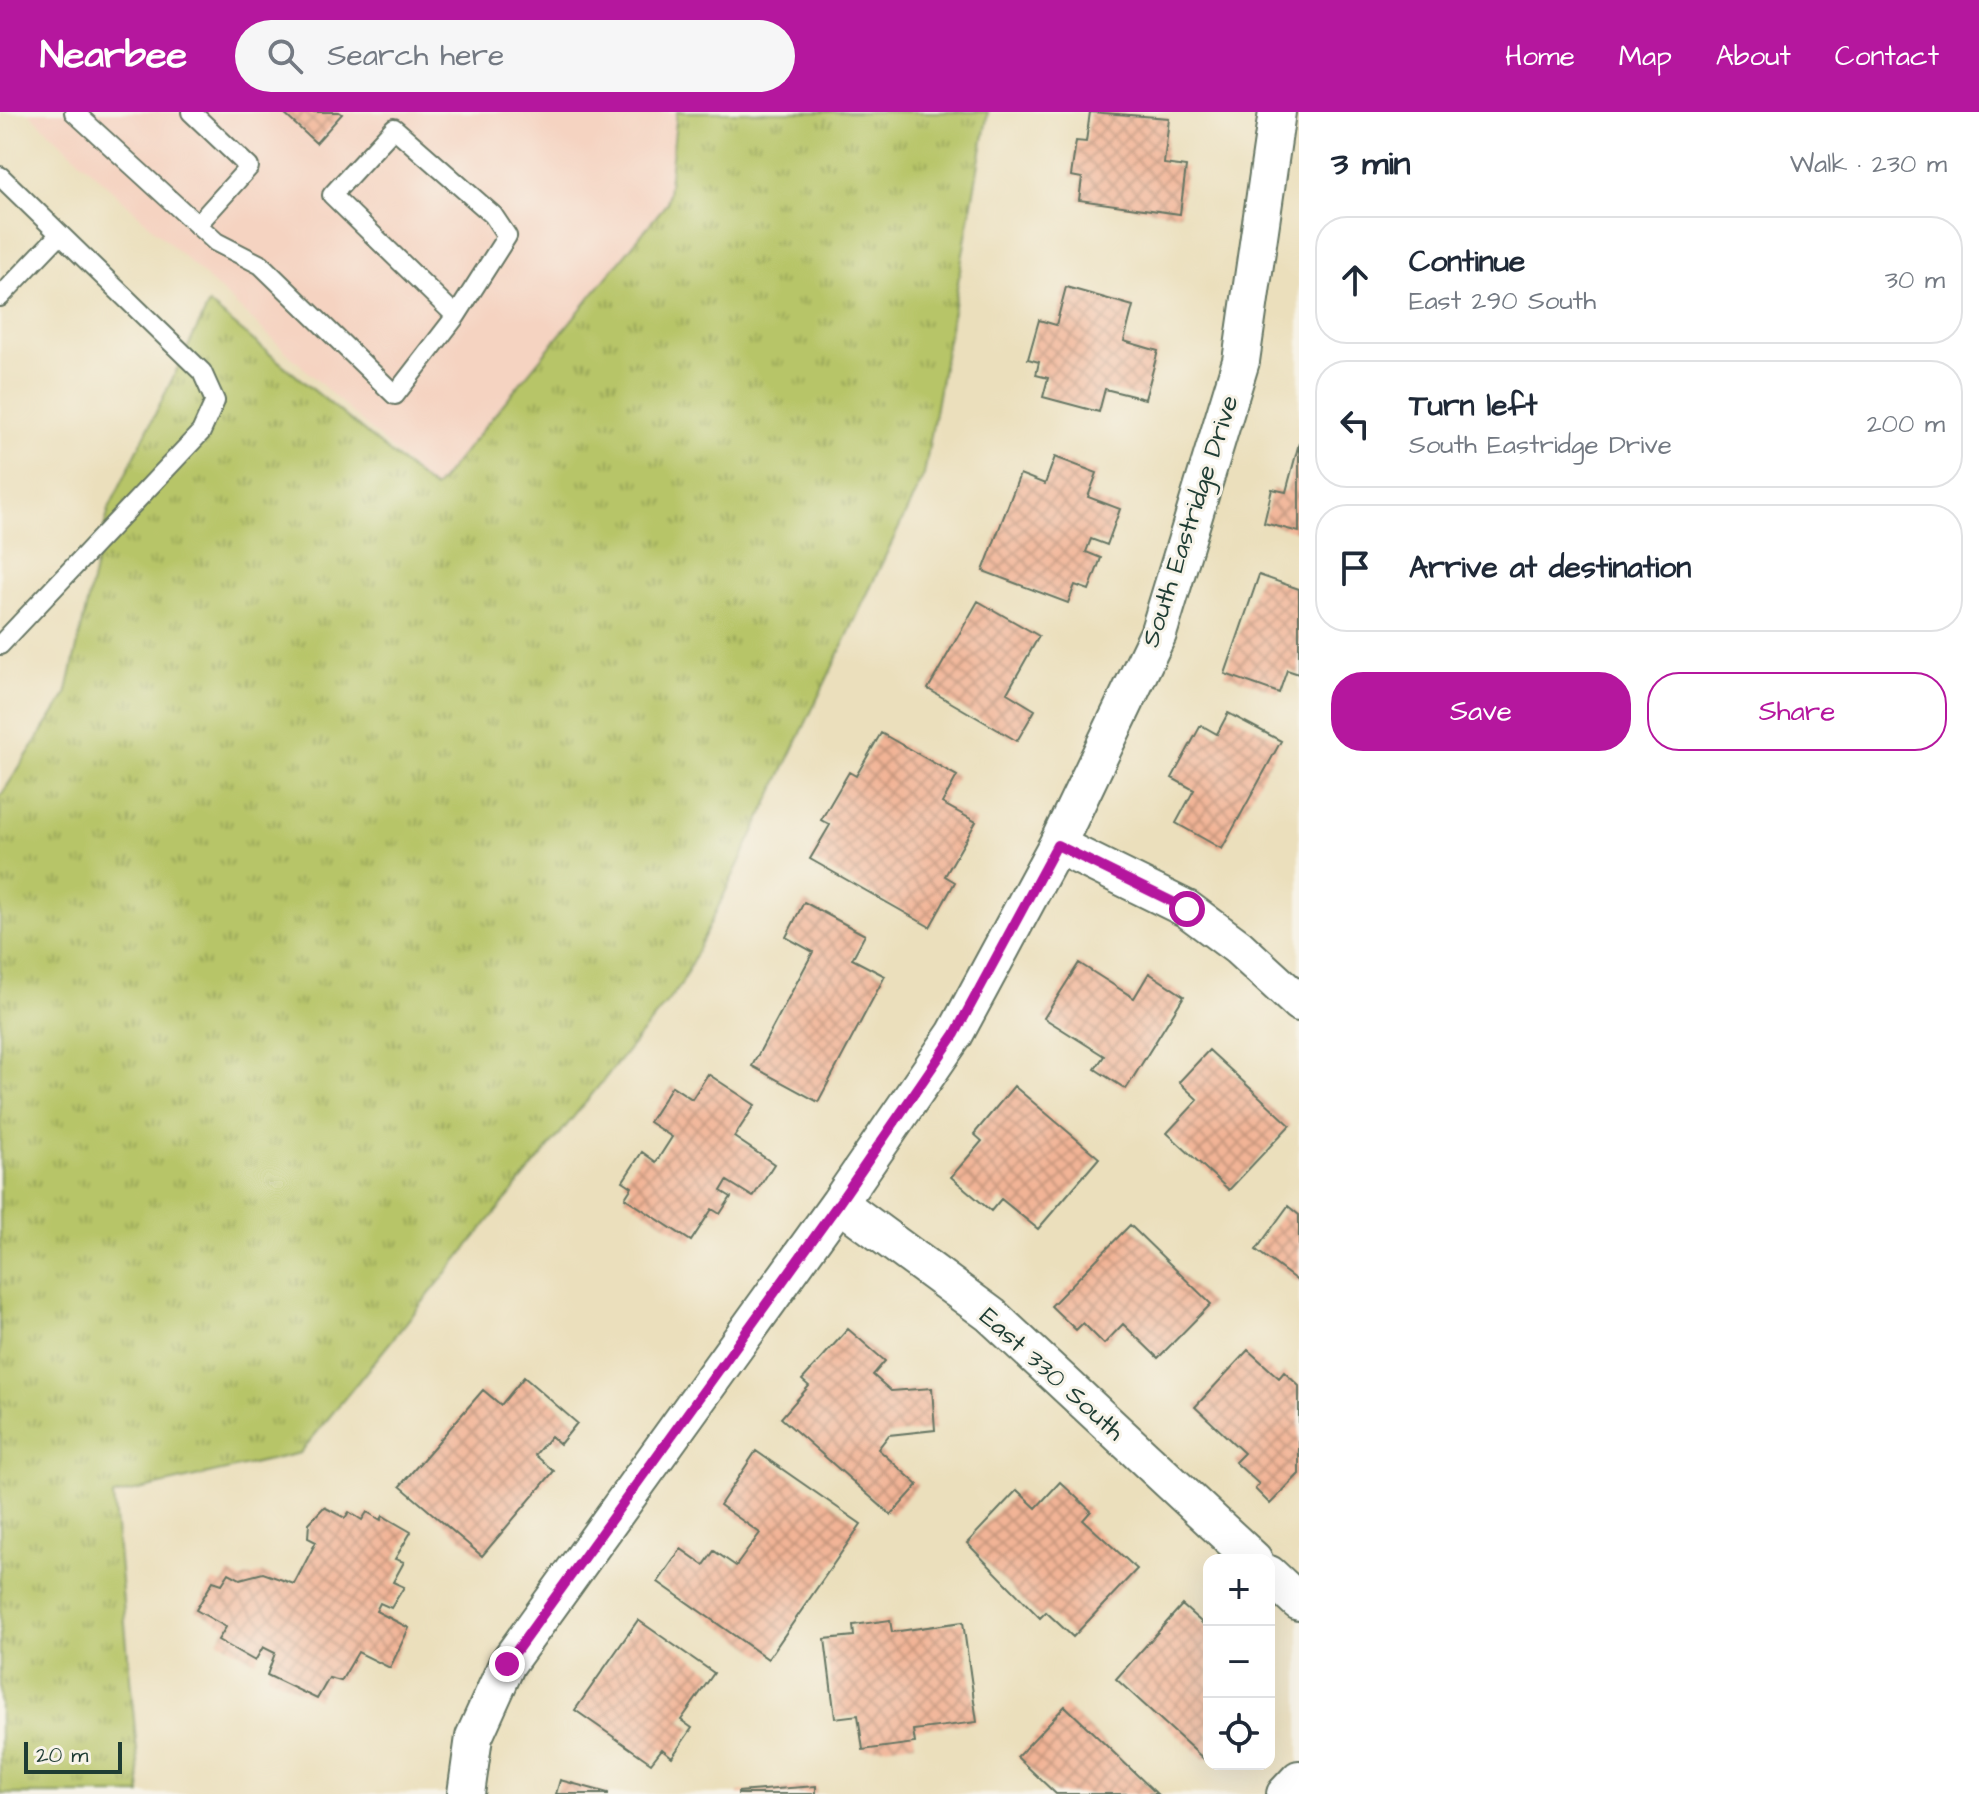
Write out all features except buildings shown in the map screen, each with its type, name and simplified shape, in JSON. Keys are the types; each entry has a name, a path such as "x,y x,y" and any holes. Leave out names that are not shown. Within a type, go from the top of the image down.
{"street":[{"name":"South Eastridge Drive","path":"466,1794 474,1737 507,1664 839,1203 955,1034 1057,845 1158,634 1241,361 1277,112"},
{"path":"1057,845 1187,909 1238,947 1299,1003"},
{"name":"East 330 South","path":"839,1203 991,1315 1248,1554"},
{"path":"1275,1580 1299,1602"},
{"path":"1285,1794 1299,1779"}],"lane":[{"path":"74,112 216,242 261,265 395,395 456,316 507,236 493,215 394,128 332,195 456,316"},
{"path":"191,112 249,167 197,225"},
{"path":"0,176 202,372 215,401 201,432 0,645"},
{"path":"0,297 60,234"}],"shaded area":[{"path":"28,112 677,112 667,202 434,489"}],"green space":[{"path":"677,112 988,112 924,475 681,985 300,1453 113,1496 141,1794 0,1794 0,797 66,695 109,508 209,304 434,489 667,203"}],"route":[{"path":"507,1664 839,1203 955,1034 1057,845 1187,909"}]}
